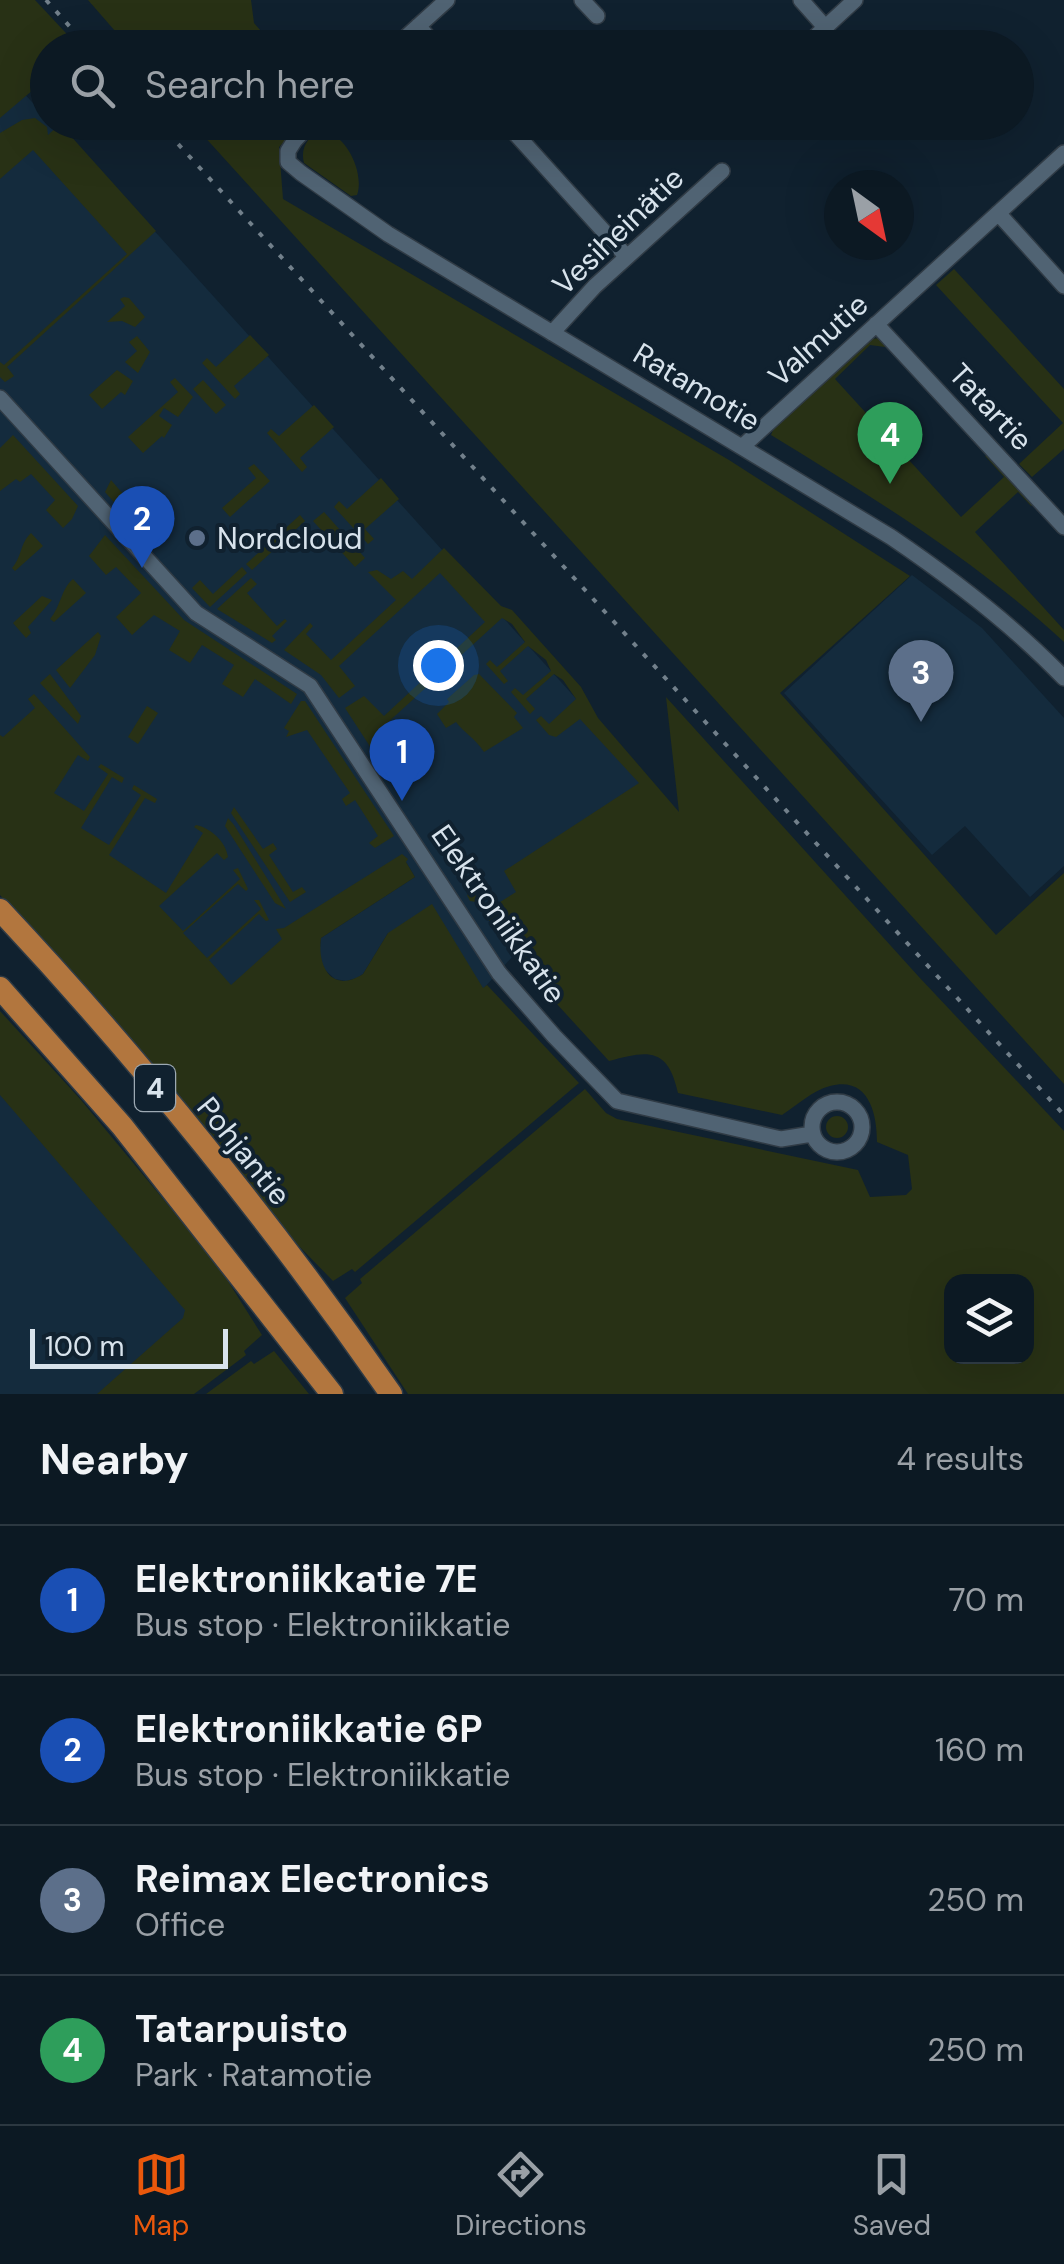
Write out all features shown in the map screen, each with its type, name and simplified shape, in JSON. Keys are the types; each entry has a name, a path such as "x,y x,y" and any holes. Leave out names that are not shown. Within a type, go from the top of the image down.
{"highway":[{"name":"Pohjantie","path":"0,910 203,1146 345,1328 391,1394"},
{"name":"4","path":"0,988 122,1126 332,1394"}],"street":[{"path":"414,30 447,0"},
{"path":"582,0 596,16"},
{"path":"801,0 825,26"},
{"path":"821,30 854,0"},
{"path":"418,26 422,30"},
{"name":"Ratamotie","path":"294,140 288,162 388,234 743,446 948,575 1063,675"},
{"path":"521,140 627,257"},
{"name":"Valmutie","path":"743,446 1064,153"},
{"name":"Vesiheinätie","path":"552,333 627,257 722,171"},
{"path":"998,213 1064,286"},
{"name":"Tatartie","path":"876,324 1064,528"},
{"name":"Elektroniikkatie","path":"0,398 196,613 310,686 499,973 618,1102 781,1139 812,1134"}],"shaded area":[{"path":"0,68 30,100 30,140 67,140 160,237 680,814 513,956 483,989 388,933 357,978 335,979 324,969 319,956 321,938 415,877 406,862 226,993 0,740"},
{"path":"912,575 982,628 1064,718 1064,866 1030,897 965,826 932,855 784,693"},
{"path":"0,1083 201,1319 115,1394 0,1394"}],"green space":[{"path":"0,0 35,0 63,30 30,30 30,92 0,118"},
{"path":"88,0 251,0 254,23 260,30 114,30"},
{"path":"30,119 30,140 74,140 156,231 7,367 14,376 5,382 0,377 0,362 4,365 127,254 33,150 0,179 0,133"},
{"path":"207,140 286,140 279,147 283,199 729,460 910,576 780,693 996,935 1064,873 1064,1084"},
{"path":"309,140 340,140 356,165 357,195 351,196 304,163"},
{"path":"954,269 1064,389 1064,449 1032,477 1019,464 1063,423 936,285"},
{"path":"124,297 145,317 135,327 122,321 107,322 125,306 120,299"},
{"path":"250,335 269,355 234,386 240,394 235,399 202,363 207,358 216,367"},
{"path":"137,336 150,352 138,373 125,362 137,351 129,342"},
{"path":"879,338 887,344 885,347 870,345 835,379 961,517 1004,477 985,456 990,454 1035,503 1031,506 1018,492 975,532 1064,630 1064,642 959,557 771,435 775,425 871,339"},
{"path":"117,370 133,381 125,395 121,392 102,409 89,395"},
{"path":"175,378 193,397 178,417 164,408 159,416 172,425 164,438 143,453 128,437 178,392 170,382"},
{"path":"203,380 226,405 216,414 193,389"},
{"path":"314,405 334,427 300,458 307,467 302,472 267,433 271,429 279,436"},
{"path":"13,435 78,506 63,528 46,510 55,500 31,474 0,491 0,448"},
{"path":"254,464 270,481 230,517 222,508 256,478 248,468"},
{"path":"381,478 399,499 365,529 374,539 368,544 334,507 339,501 347,509"},
{"path":"111,480 136,509 127,517 105,492"},
{"path":"324,512 365,558 355,567 313,521"},
{"path":"300,515 305,521 252,570 246,564"},
{"path":"31,533 43,546 15,571 12,568"},
{"path":"105,535 184,620 297,694 291,704 255,679 243,697 222,684 234,665 202,645 190,663 169,650 180,631 154,615 132,635 116,617 141,593 116,567 106,575 89,556"},
{"path":"444,548 501,606 512,610 581,687 598,718 679,812 666,697 1064,1131 1064,1394 408,1394 345,1298 362,1283 360,1279 585,1089 606,1113 617,1119 858,1170 870,1197 906,1195 912,1189 908,1155 877,1142 872,1108 862,1091 843,1084 830,1086 782,1115 678,1093 668,1067 654,1056 635,1055 609,1061 513,956 467,895 473,891 486,911 516,892 504,871 639,783 580,719 556,737 549,735 536,720 541,716 549,724 576,699 563,680 554,674 526,699 535,709 530,714 511,692 515,688 523,695 551,671 546,660 528,646 500,671 508,681 504,684 486,664 490,660 497,667 525,642 512,624 502,618 384,726 390,734 371,748 345,708 364,696 384,716 485,622 440,573 339,666 355,686 339,698 321,675 284,650 310,623 313,626 306,634 331,660 396,600 368,572 377,570 391,579 403,571 412,579"},
{"path":"242,567 247,573 210,607 192,588 200,580 213,594"},
{"path":"251,578 257,584 247,593 277,626 287,621 272,636 276,640 272,643 217,609"},
{"path":"73,579 86,593 54,622 50,619"},
{"path":"42,596 52,600 28,627 31,633 26,638 13,623"},
{"path":"98,632 101,636 95,655 70,688 56,670"},
{"path":"50,674 81,716 78,724 40,683"},
{"path":"479,674 517,713 514,717 523,728 484,752 456,722 446,728 437,714 449,702 447,699"},
{"path":"34,694 90,757 88,761 78,755 54,793 84,811 108,774 98,767 101,764 124,778 122,783 112,777 81,828 109,845 141,795 132,789 134,785 157,799 155,803 145,798 109,855 166,893 203,833 196,825 221,841 228,857 224,860 217,853 159,906 183,931 240,879 233,870 238,868 248,889 238,884 183,933 207,958 261,909 254,900 259,900 269,920 259,914 209,960 231,985 282,939 276,929 284,928 402,854 415,877 321,938 322,959 329,974 343,981 363,974 388,933 432,904 483,988 487,985 579,1083 355,1272 352,1269 333,1281 296,1243 216,1139 0,895 0,735 3,737 35,708 28,699"},
{"path":"301,701 305,701 394,836 375,848 369,843 378,836 355,800 346,806 342,799 350,793 307,730 286,737 289,731 284,728"},
{"path":"147,706 158,713 138,744 128,737"},
{"path":"234,807 263,849 273,843 277,849 269,855 293,892 302,887 306,892 290,902 231,813"},
{"path":"228,818 286,909 275,903 225,826"},
{"path":"0,1011 81,1100 217,1264 262,1335 244,1351 246,1355 194,1394 97,1394 183,1318 185,1310 0,1095"},
{"path":"837,1116 845,1119 845,1135 837,1138 829,1135 826,1127 829,1119"},
{"path":"274,1351 309,1394 206,1394 251,1361 254,1364"}],"railway":[{"path":"46,0 73,30"},
{"path":"174,140 1064,1115"}],"place":[{"name":"Tatarpuisto","path":"890,484"},
{"name":"Nordcloud","path":"197,538"},
{"name":"Elektroniikkatie 6P","path":"142,568"},
{"name":"Reimax Electronics","path":"921,722"},
{"name":"Elektroniikkatie 7E","path":"402,801"}]}
